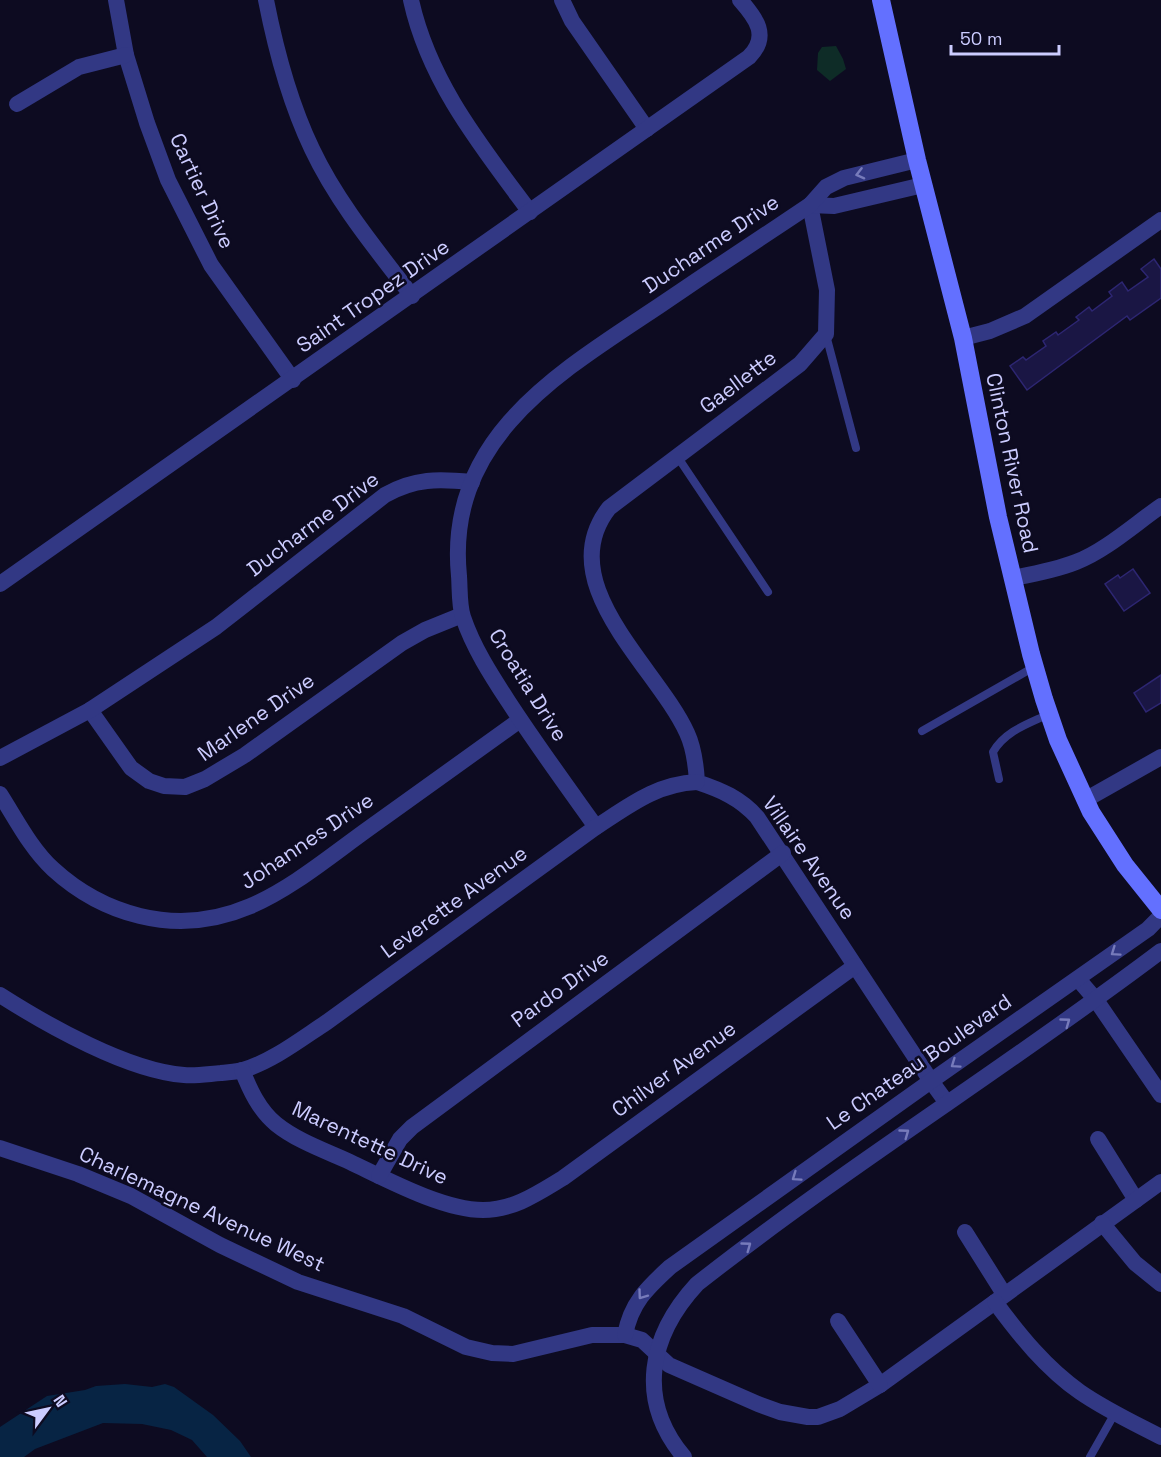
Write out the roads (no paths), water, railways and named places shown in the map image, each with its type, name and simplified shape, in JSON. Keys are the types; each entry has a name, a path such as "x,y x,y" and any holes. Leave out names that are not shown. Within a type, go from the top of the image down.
{"street":[{"name":"Cartier Drive","path":"116,0 126,55 168,180 211,265 293,380"},
{"path":"266,0 286,84 312,149 359,227 412,296"},
{"path":"411,0 423,42 446,91 468,128 530,212"},
{"path":"562,0 572,21 646,129"},
{"name":"Saint Tropez Drive","path":"0,584 749,57 759,44 760,34 754,15 740,0"},
{"name":"Clinton River Road","path":"881,0 917,160 963,338 998,517 1034,666 1062,750 1085,800 1125,865 1161,910"},
{"path":"17,104 79,67 126,55"},
{"name":"Ducharme Drive","path":"0,758 90,710 216,627 385,495 420,481 472,482 485,454 501,431 541,390 626,328 810,205 826,187 844,178 917,160"},
{"name":"Ducharme Drive","path":"810,205 834,206 924,185"},
{"path":"810,205 827,290 826,334"},
{"path":"963,338 990,331 1025,316 1161,220"},
{"name":"Gaellette","path":"697,782 696,766 687,733 611,617 598,593 590,556 596,530 609,508 800,364 826,334"},
{"name":"Croatia Drive","path":"472,482 461,519 457,544 462,615 472,640 496,683 596,827"},
{"path":"1012,578 1077,562 1161,506"},
{"name":"Marlene Drive","path":"90,710 131,768 149,781 164,786 185,787 205,780 245,754 402,643 425,630 462,615"},
{"name":"Johannes Drive","path":"0,795 51,867 93,898 147,918 179,921 215,919 231,915 279,891 520,720"},
{"path":"1085,800 1161,758"},
{"name":"Leverette Avenue","path":"242,1070 291,1045 327,1022 596,827 651,792 668,786 697,782"},
{"name":"Villaire Avenue","path":"697,782 722,790 748,807 783,853 947,1103"},
{"name":"Pardo Drive","path":"379,1176 400,1139 412,1127 783,853"},
{"name":"Le Chateau Boulevard","path":"625,1335 632,1312 643,1292 670,1267 1148,929 1161,916"},
{"path":"684,1457 661,1421 652,1377 657,1352 669,1324 684,1298 697,1284 947,1103 1096,1000 1161,951"},
{"name":"Chilver Avenue","path":"517,1204 563,1178 855,966"},
{"path":"1078,979 1096,1000 1161,1095"},
{"path":"0,995 42,1021 140,1065 182,1075 242,1070"},
{"name":"Marentette Drive","path":"242,1070 255,1099 277,1125 326,1151 379,1176 463,1208 499,1209 517,1204"},
{"path":"1098,1139 1136,1200"},
{"name":"Charlemagne Avenue West","path":"0,1148 78,1174 131,1197 220,1245 298,1282 403,1316 466,1347 492,1353 513,1354 592,1335 625,1335 642,1340 669,1365 758,1404 797,1416 818,1417 840,1409 880,1385 1161,1182"},
{"path":"1102,1223 1135,1263 1161,1284"},
{"path":"965,1232 1018,1334 1036,1354 1080,1392 1161,1437"},
{"path":"702,1244 718,1267"},
{"path":"838,1321 880,1385"}],"lane":[{"path":"826,334 856,448"},
{"path":"677,456 768,592"},
{"path":"922,731 1034,666"},
{"path":"999,779 993,752 999,742 1013,730 1049,714"},
{"path":"1090,1457 1115,1413"}],"water":[{"path":"125,1384 152,1387 165,1384 174,1387 213,1415 240,1441 251,1457 207,1457 192,1440 171,1430 142,1424 103,1423 35,1449 24,1457 0,1457 0,1427 47,1396 96,1386"}]}
